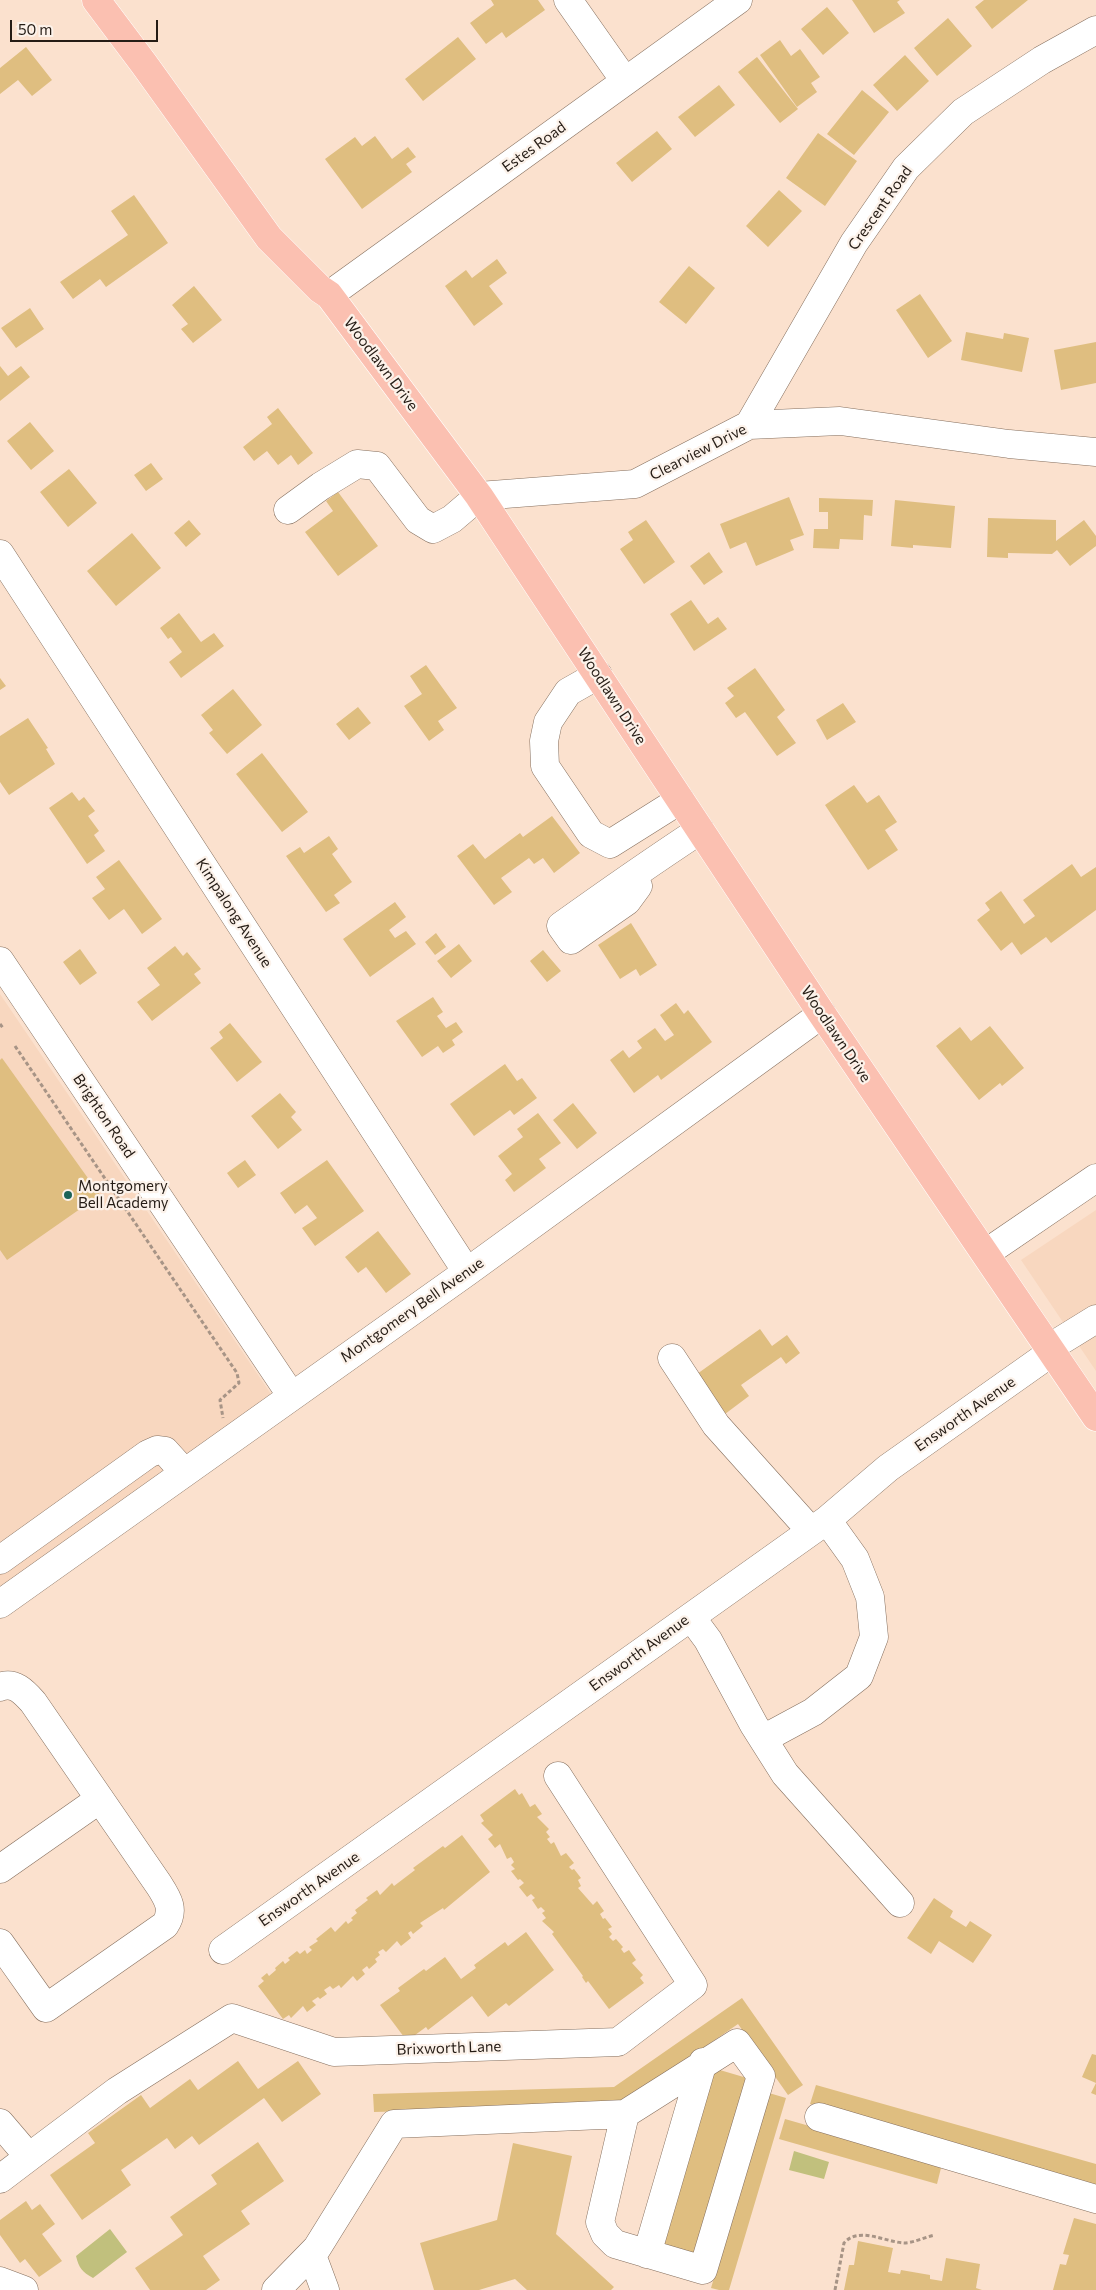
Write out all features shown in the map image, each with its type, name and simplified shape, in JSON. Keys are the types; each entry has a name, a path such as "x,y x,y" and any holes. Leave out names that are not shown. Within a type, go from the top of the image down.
{"main road":[{"name":"Woodlawn Drive","path":"96,0 269,238 329,296 479,496 822,1014 986,1252 1096,1417"}],"street":[{"path":"568,0 625,81"},
{"name":"Estes Road","path":"329,296 738,0"},
{"name":"Crescent Road","path":"749,425 854,243 906,168 963,112 1042,60 1096,30"},
{"name":"Clearview Drive","path":"479,496 636,484 749,425 840,421 1009,444 1096,452"},
{"path":"288,510 321,486 357,464 377,466 418,520 433,529 452,519 479,496"},
{"name":"Kimpalong Avenue","path":"0,554 468,1272"},
{"path":"598,675 568,692 548,722 544,741 545,766 564,796 591,834 610,844 680,800"},
{"path":"632,876 700,830"},
{"name":"Brighton Road","path":"0,961 291,1395"},
{"name":"Montgomery Bell Avenue","path":"0,1604 291,1395 468,1272 822,1014"},
{"path":"986,1252 1096,1178"},
{"name":"Ensworth Avenue","path":"223,1950 819,1525 888,1468 1050,1350 1096,1319"},
{"path":"672,1358 716,1425 855,1559 870,1596 874,1637 859,1676 813,1712 763,1739"},
{"path":"0,1560 148,1454 157,1450 165,1451 184,1472"},
{"path":"691,1617 708,1640 763,1739 785,1774 900,1903"},
{"path":"0,1687 7,1684 15,1686 23,1691 33,1702 166,1896 170,1906 171,1917 166,1925 46,2008 0,1942"},
{"name":"Brixworth Lane","path":"29,2157 117,2092 232,2018 334,2052 618,2042 693,1985 558,1776"},
{"path":"0,1870 100,1799"},
{"path":"276,2290 312,2255 394,2124 625,2114 703,2062 736,2043 760,2076 703,2270 614,2244 604,2234 600,2222 625,2114"},
{"path":"647,2254 703,2062"},
{"path":"819,2116 1096,2199"},
{"path":"0,2123 29,2157 0,2179"},
{"path":"312,2255 325,2290"},
{"path":"0,2281 24,2290"}],"path":[{"path":"16,1046 237,1373 239,1383 220,1400 224,1423"},
{"path":"835,2290 844,2243 852,2236 862,2235 906,2243 935,2235"}],"shaded area":[{"name":"Montgomery Bell Academy","path":"0,994 273,1397 0,1594"},
{"path":"1096,1210 1096,1371 1021,1260"},
{"path":"794,2151 829,2162 824,2179 789,2170"},
{"path":"110,2229 127,2252 93,2278 86,2274 78,2264 76,2256"}],"building":[{"path":"491,0 538,0 545,10 506,38 502,32 486,44 470,23 494,5"},
{"path":"852,0 900,0 897,2 905,13 874,33"},
{"path":"984,0 1028,0 992,29 975,7"},
{"path":"827,7 849,33 823,55 801,29"},
{"path":"948,18 972,46 937,76 914,48"},
{"path":"458,37 476,59 423,101 405,79"},
{"path":"780,40 791,56 800,49 820,77 811,83 817,92 797,107 760,55"},
{"path":"26,47 52,80 32,96 18,80 0,94 0,68"},
{"path":"905,55 929,81 897,111 873,85"},
{"path":"757,57 798,109 780,123 738,72"},
{"path":"719,85 735,105 695,137 678,117"},
{"path":"862,90 889,112 854,155 827,134"},
{"path":"657,131 672,149 632,182 616,163"},
{"path":"818,133 857,161 825,206 786,178"},
{"path":"375,136 392,159 408,147 416,157 406,164 412,172 362,209 325,159 355,137 362,146"},
{"path":"779,190 802,211 768,247 746,226"},
{"path":"134,195 168,243 106,287 100,279 73,299 60,282 128,235 111,211"},
{"path":"497,259 507,273 489,286 503,304 474,326 445,286 466,270 472,278"},
{"path":"689,266 715,288 686,324 659,302"},
{"path":"194,286 222,320 193,343 181,329 188,324 172,305"},
{"path":"920,294 952,341 928,358 896,310"},
{"path":"30,308 44,329 16,348 1,328"},
{"path":"966,332 1003,339 1004,333 1029,338 1022,372 961,360"},
{"path":"1096,342 1096,383 1061,390 1054,350"},
{"path":"0,366 8,376 21,366 30,377 0,401"},
{"path":"278,408 313,453 298,465 291,455 278,465 267,451 254,461 243,447 272,424 267,417"},
{"path":"30,422 54,451 31,470 7,441"},
{"path":"151,463 163,479 146,491 134,475"},
{"path":"69,469 97,503 68,527 40,492"},
{"path":"338,492 378,546 338,576 305,532 333,511 326,501"},
{"path":"789,497 804,535 790,540 794,550 756,566 746,542 730,549 720,524"},
{"path":"819,498 873,500 872,516 864,515 863,540 840,539 839,549 813,548 814,529 828,529 828,512 819,512"},
{"path":"895,500 955,506 951,548 913,545 913,548 891,546"},
{"path":"988,518 1056,520 1056,541 1084,520 1096,536 1096,546 1070,566 1057,550 1052,554 1008,553 1008,558 987,557"},
{"path":"189,520 201,534 186,547 174,533"},
{"path":"646,520 675,562 644,584 620,549 633,540 628,532"},
{"path":"132,533 161,568 116,606 87,571"},
{"path":"709,552 723,572 704,585 690,566"},
{"path":"691,600 708,624 718,617 727,629 694,651 670,614"},
{"path":"179,613 201,642 214,633 224,646 181,678 169,662 182,652 171,637 168,639 160,628"},
{"path":"426,665 457,708 438,721 444,730 429,741 404,706 422,694 410,676"},
{"path":"755,668 785,710 777,717 796,743 777,756 745,712 736,718 725,703 734,696 727,688"},
{"path":"0,678 6,686 0,690"},
{"path":"233,689 262,725 227,754 209,733 213,730 201,715"},
{"path":"843,703 856,722 827,740 816,720"},
{"path":"358,707 371,723 349,740 336,724"},
{"path":"28,718 48,748 46,749 55,764 9,795 0,782 0,736"},
{"path":"262,753 308,812 282,832 236,774"},
{"path":"854,785 867,803 879,795 897,822 885,830 898,850 868,870 825,805"},
{"path":"72,792 79,801 84,797 95,811 88,816 99,831 94,835 105,851 87,864 49,808"},
{"path":"552,816 580,853 554,873 543,858 534,864 529,858 501,878 512,892 494,905 457,856 473,844 485,859 520,833 523,837"},
{"path":"329,836 338,849 332,854 352,882 334,895 340,903 326,912 286,856 300,847 304,853"},
{"path":"119,860 162,919 142,934 124,909 109,920 92,898 105,889 96,877"},
{"path":"1072,864 1081,877 1096,867 1096,910 1051,943 1046,937 1021,955 1012,942 1001,951 977,920 990,910 985,903 1001,891 1024,924 1035,916 1023,900"},
{"path":"395,902 406,917 389,930 395,938 406,931 416,944 370,977 343,939"},
{"path":"631,923 657,965 640,976 636,969 620,979 598,945"},
{"path":"436,933 446,947 435,955 425,942"},
{"path":"459,944 472,961 451,978 437,961"},
{"path":"175,946 183,956 187,952 201,969 194,974 201,983 152,1021 137,1002 160,985 147,968"},
{"path":"80,949 97,973 80,985 63,962"},
{"path":"543,950 561,971 547,982 530,961"},
{"path":"433,997 443,1012 437,1016 446,1028 456,1022 463,1032 452,1040 455,1045 443,1053 438,1046 422,1057 396,1021"},
{"path":"676,1003 684,1014 688,1010 712,1042 661,1080 658,1075 634,1093 610,1060 623,1050 629,1058 642,1048 637,1041 655,1028 665,1041 674,1035 660,1015"},
{"path":"230,1023 262,1062 237,1082 210,1048 223,1038 219,1032"},
{"path":"990,1026 1024,1068 1002,1086 1000,1083 979,1100 936,1046 960,1027 971,1041"},
{"path":"2,1058 100,1195 7,1260 0,1250 0,1060"},
{"path":"505,1064 517,1081 522,1078 537,1098 514,1115 510,1110 474,1136 450,1104"},
{"path":"280,1093 296,1112 291,1117 302,1130 278,1149 251,1116"},
{"path":"573,1103 597,1133 577,1149 553,1120"},
{"path":"538,1113 561,1143 539,1159 546,1168 514,1192 505,1180 512,1174 498,1156 523,1137 517,1129"},
{"path":"245,1160 256,1175 238,1188 227,1173"},
{"path":"327,1160 364,1211 315,1246 302,1228 317,1218 307,1205 295,1214 280,1193"},
{"path":"378,1231 411,1274 386,1293 366,1267 358,1273 345,1257"},
{"path":"760,1329 772,1346 787,1335 800,1353 786,1364 781,1357 741,1385 749,1396 725,1414 697,1374"},
{"path":"515,1789 519,1795 522,1793 530,1807 535,1804 542,1814 537,1817 549,1829 546,1832 550,1837 547,1839 551,1844 554,1842 561,1856 566,1853 574,1863 569,1867 572,1870 574,1869 581,1878 578,1880 581,1886 578,1888 593,1905 597,1901 604,1911 600,1914 612,1927 608,1929 612,1934 609,1937 613,1941 616,1939 623,1947 621,1949 624,1953 629,1950 636,1960 632,1963 643,1975 640,1978 644,1983 609,2009 588,1981 586,1983 583,1976 552,1934 554,1932 542,1921 546,1918 542,1913 545,1911 541,1907 538,1909 532,1900 535,1898 531,1894 527,1897 519,1887 524,1883 520,1879 518,1880 511,1871 515,1869 511,1865 514,1862 511,1857 507,1859 500,1844 495,1848 488,1839 493,1835 481,1823 484,1821 480,1815"},
{"path":"462,1835 490,1872 444,1910 443,1908 420,1923 423,1926 413,1934 411,1931 408,1933 411,1938 401,1946 397,1941 386,1952 383,1949 378,1952 380,1955 375,1959 377,1962 369,1969 367,1966 362,1970 365,1974 357,1981 353,1976 341,1988 339,1985 333,1989 330,1986 324,1990 327,1994 320,1999 318,1997 312,2001 316,2005 307,2012 303,2006 291,2018 289,2015 283,2019 258,1986 264,1981 261,1978 267,1973 269,1976 283,1961 285,1964 290,1960 288,1958 297,1951 300,1954 305,1950 307,1954 312,1950 309,1947 318,1941 316,1939 331,1927 335,1932 346,1921 348,1924 353,1920 351,1918 357,1913 355,1910 368,1900 366,1898 377,1890 380,1895 392,1883 394,1886 415,1870 413,1868"},
{"path":"934,1898 953,1911 950,1917 966,1927 970,1921 992,1935 973,1963 939,1941 931,1954 907,1938"},
{"path":"526,1932 554,1970 509,2006 506,2003 488,2017 472,1996 428,2030 426,2027 407,2041 380,2005 400,1991 398,1988 424,1969 426,1971 445,1957 461,1979 476,1968 474,1965 505,1942 508,1946"},
{"path":"742,1998 803,2085 788,2095 738,2024 621,2105 374,2112 373,2094 614,2087"},
{"path":"1092,2054 1096,2055 1096,2083 1082,2077"},
{"path":"238,2061 258,2089 298,2061 321,2094 282,2122 264,2098 199,2145 192,2136 175,2149 167,2138 121,2170 131,2185 82,2220 50,2175 95,2143 88,2133 141,2095 150,2108 190,2079 198,2090"},
{"path":"713,2068 747,2078 696,2257 662,2247"},
{"path":"1096,2083 1096,2095 1091,2093"},
{"path":"816,2085 1096,2164 1096,2185 810,2104"},
{"path":"769,2093 786,2098 729,2290 711,2288"},
{"path":"785,2119 942,2164 937,2184 779,2139"},
{"path":"258,2142 284,2181 241,2211 250,2224 203,2256 220,2280 206,2290 150,2290 135,2268 183,2235 170,2217 217,2184 211,2175"},
{"path":"513,2143 572,2156 556,2234 614,2287 611,2290 527,2290 515,2279 479,2290 434,2290 420,2243 497,2220"},
{"path":"26,2201 32,2210 40,2204 55,2224 42,2234 62,2261 39,2277 25,2259 20,2263 0,2235 0,2220"},
{"path":"1074,2218 1096,2224 1096,2290 1053,2290 1060,2264 1066,2265 1069,2255 1063,2254"},
{"path":"858,2241 893,2248 888,2272 900,2274 901,2270 930,2275 930,2279 942,2281 946,2258 980,2264 976,2288 982,2290 844,2290 849,2265 854,2265"}],"place":[{"name":"Montgomery Bell Academy","path":"68,1195"}]}
